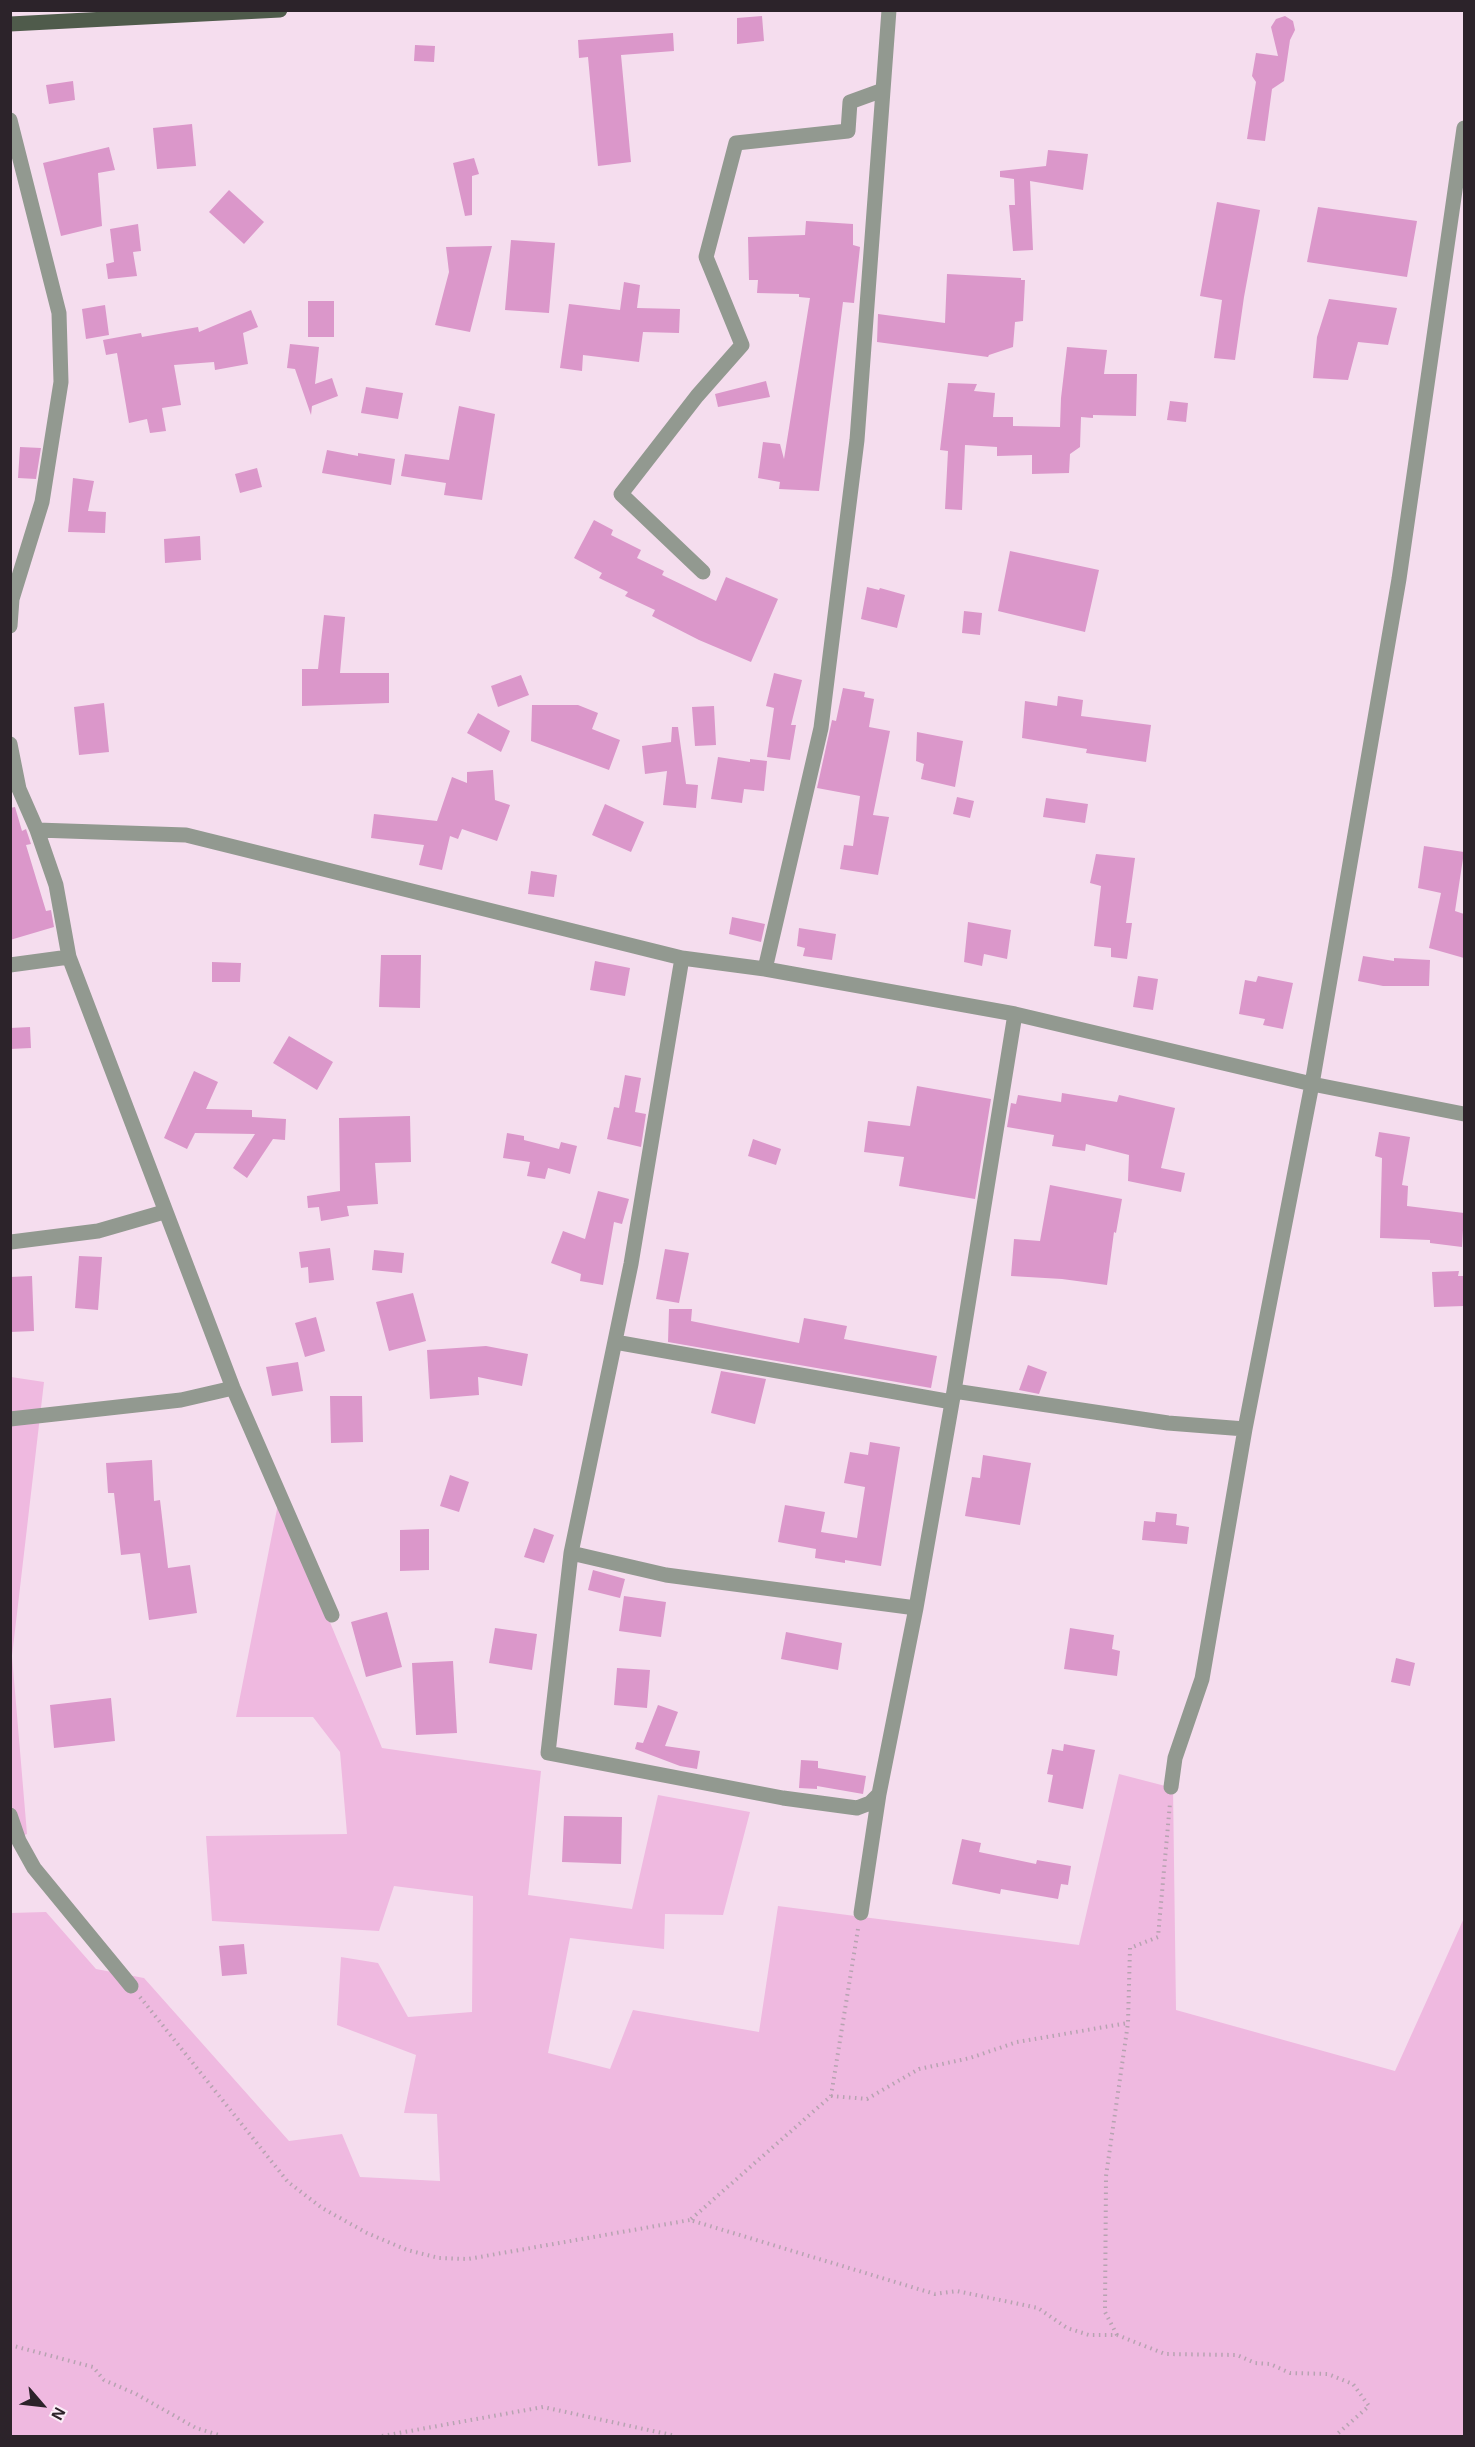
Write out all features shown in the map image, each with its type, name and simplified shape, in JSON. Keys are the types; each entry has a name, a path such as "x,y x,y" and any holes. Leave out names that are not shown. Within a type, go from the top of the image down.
{"main road":[{"path":"10,24 280,10"}],"street":[{"path":"765,969 820,728 857,440 889,10"},
{"path":"703,572 621,494 697,396 742,345 706,257 736,143 848,131 850,102 883,90"},
{"path":"10,120 59,313 62,382 42,502 12,599 10,626"},
{"path":"1171,1787 1175,1758 1202,1679 1245,1429 1312,1084 1399,579 1464,128"},
{"path":"10,744 19,789 37,830 56,885 69,957 164,1212 233,1388 332,1615"},
{"path":"37,830 186,835 682,958 765,969 1015,1014 1312,1084 1464,1114"},
{"path":"10,965 69,957"},
{"path":"682,958 631,1264 571,1553 548,1753 783,1798 857,1808 870,1803 879,1794"},
{"path":"861,1913 879,1794 916,1608 953,1397 1015,1014"},
{"path":"12,1242 98,1231 164,1212"},
{"path":"615,1342 953,1397 1168,1423 1245,1429"},
{"path":"10,1419 181,1400 233,1388"},
{"path":"571,1553 666,1575 916,1608"},
{"path":"10,1815 19,1841 34,1868 131,1986"}],"path":[{"path":"1117,2335 1106,2312 1106,2176 1128,2023 1130,1948 1158,1937 1171,1787"},
{"path":"690,2220 831,2096 861,1913"},
{"path":"131,1986 288,2182 322,2208 367,2233 406,2250 439,2258 468,2259 690,2220 935,2294 957,2291 1038,2308 1067,2328 1089,2335 1117,2335 1165,2354 1238,2355 1255,2363 1270,2364 1290,2373 1328,2374 1353,2384 1369,2406 1335,2436"},
{"path":"831,2096 867,2098 919,2068 970,2058 1017,2042 1128,2023"},
{"path":"10,2345 93,2367 104,2380 136,2394 196,2428 222,2436"},
{"path":"382,2436 543,2407 676,2436"}],"shaded area":[{"path":"11,1377 44,1382 12,1656 27,1834 11,1840"},
{"path":"279,1499 382,1748 541,1771 528,1895 632,1909 658,1795 750,1812 723,1915 665,1914 664,1949 570,1938 548,2053 610,2069 633,2010 759,2032 778,1906 1079,1945 1119,1774 1173,1788 1176,2010 1395,2071 1464,1918 1464,2436 11,2436 10,1913 46,1912 96,1969 144,1978 289,2141 342,2134 360,2177 440,2181 437,2114 404,2113 416,2055 337,2025 341,1957 378,1963 408,2017 472,2012 473,1896 394,1886 379,1931 212,1921 206,1836 347,1834 340,1752 313,1717 236,1717"}],"building":[{"path":"762,16 764,41 737,44 737,18"},
{"path":"1285,16 1293,21 1295,30 1290,40 1284,81 1272,89 1265,141 1247,139 1256,82 1252,76 1256,53 1278,56 1271,27 1276,19"},
{"path":"673,33 674,51 621,55 631,162 598,166 588,57 579,58 578,40"},
{"path":"415,45 435,46 434,62 414,61"},
{"path":"73,81 75,100 49,104 46,85"},
{"path":"192,124 196,166 157,169 153,128"},
{"path":"109,147 115,170 98,173 102,226 61,236 43,163"},
{"path":"1048,150 1088,154 1083,190 1030,181 1033,250 1013,251 1009,205 1015,205 1014,179 1000,177 1000,171 1046,166"},
{"path":"474,158 479,174 472,176 472,215 465,216 453,163"},
{"path":"229,190 264,222 244,244 209,212"},
{"path":"1217,202 1260,210 1235,360 1214,358 1222,300 1200,296"},
{"path":"1318,207 1417,221 1407,277 1307,262"},
{"path":"806,221 853,224 853,245 860,247 854,303 843,302 819,491 779,489 780,482 758,478 763,442 780,444 784,459 810,298 799,297 799,294 757,293 758,280 749,280 748,237 805,235"},
{"path":"138,224 141,251 133,252 137,276 108,279 106,264 114,262 110,229"},
{"path":"511,240 555,243 549,313 505,310"},
{"path":"492,246 470,332 435,325 449,272 446,247"},
{"path":"947,274 1025,280 1023,321 1015,322 1013,347 988,357 877,342 878,314 945,323"},
{"path":"624,282 640,285 637,308 680,309 679,333 643,332 639,362 583,355 582,371 560,368 569,304 620,310"},
{"path":"1329,299 1397,308 1388,345 1358,342 1348,380 1313,378 1317,337"},
{"path":"308,301 334,301 334,337 308,337"},
{"path":"105,305 109,335 86,339 82,309"},
{"path":"251,310 258,327 243,333 248,364 215,370 214,362 174,365 181,405 162,408 166,431 150,433 147,419 129,423 117,353 106,355 103,340 141,333 142,337 198,327 199,332"},
{"path":"290,344 319,347 315,384 332,378 338,396 312,406 311,415 295,369 287,368"},
{"path":"1067,347 1107,350 1104,374 1137,374 1136,416 1081,417 1080,447 1070,454 1069,473 1032,474 1032,455 997,456 997,447 965,445 962,510 945,509 948,451 940,450 948,383 977,384 974,391 995,393 993,417 1013,417 1013,426 1060,427"},
{"path":"766,381 770,397 718,407 715,394"},
{"path":"366,387 403,393 398,419 361,413"},
{"path":"1170,401 1188,403 1186,422 1167,420"},
{"path":"459,406 495,414 482,500 444,495 446,483 401,476 405,454 449,460"},
{"path":"20,447 41,448 36,479 18,478"},
{"path":"327,450 358,456 358,453 395,459 391,485 322,473"},
{"path":"257,468 262,487 240,493 235,474"},
{"path":"73,478 94,481 88,511 106,512 105,533 68,532"},
{"path":"594,520 613,530 611,535 641,550 637,558 664,571 662,575 716,601 726,577 778,599 751,662 699,640 652,616 655,610 625,596 628,592 599,578 602,573 574,558"},
{"path":"200,536 201,560 165,563 164,539"},
{"path":"1010,551 1099,570 1085,632 998,611"},
{"path":"867,587 905,595 897,628 861,619"},
{"path":"964,611 982,613 980,635 962,633"},
{"path":"324,615 345,617 340,673 389,673 389,703 302,706 302,669 318,669"},
{"path":"774,673 802,680 791,725 796,725 790,760 767,757 774,708 766,706"},
{"path":"521,675 529,695 498,707 491,686"},
{"path":"843,688 865,692 864,697 874,699 869,727 890,731 873,815 889,817 878,875 840,869 844,845 853,846 860,796 817,788 832,720 836,721"},
{"path":"1058,696 1083,700 1081,716 1151,725 1146,762 1086,753 1087,749 1022,738 1025,701 1057,706"},
{"path":"104,703 109,752 79,755 74,707"},
{"path":"532,705 578,705 598,713 592,729 620,740 609,770 531,741"},
{"path":"714,706 716,745 695,746 692,707"},
{"path":"478,713 510,731 501,752 467,733"},
{"path":"672,727 678,727 686,784 698,785 696,808 663,805 667,771 645,774 642,746 671,742"},
{"path":"917,732 963,741 955,787 921,779 924,764 916,761"},
{"path":"718,757 750,762 750,759 767,761 764,791 744,789 742,803 711,799"},
{"path":"493,770 495,800 510,805 497,841 462,829 458,839 450,836 442,870 419,865 424,845 371,838 374,814 437,821 452,777 467,783 467,772"},
{"path":"957,797 974,801 970,818 953,814"},
{"path":"1046,798 1088,804 1085,823 1043,817"},
{"path":"605,804 644,822 631,852 592,835"},
{"path":"15,807 22,831 26,829 31,844 26,845 46,911 51,910 54,927 10,940 10,808"},
{"path":"1424,846 1464,852 1455,911 1464,914 1464,958 1429,948 1441,893 1418,888"},
{"path":"1096,854 1135,858 1126,923 1132,923 1127,959 1111,957 1111,948 1094,946 1101,886 1090,883"},
{"path":"531,871 557,875 554,897 528,894"},
{"path":"732,917 765,924 761,942 729,934"},
{"path":"968,922 1011,930 1007,959 984,954 982,966 964,962"},
{"path":"799,928 836,934 832,960 803,956 805,948 797,946"},
{"path":"381,955 421,955 420,1008 379,1007"},
{"path":"1363,956 1394,961 1394,958 1430,960 1429,986 1383,986 1358,981"},
{"path":"595,961 630,968 625,996 590,990"},
{"path":"212,962 241,963 240,982 212,982"},
{"path":"1138,976 1158,979 1153,1010 1133,1007"},
{"path":"1258,976 1293,983 1283,1029 1263,1025 1265,1019 1239,1014 1245,980 1256,982"},
{"path":"30,1027 31,1048 10,1049 10,1028"},
{"path":"289,1036 333,1062 317,1090 273,1063"},
{"path":"194,1071 218,1082 206,1109 252,1110 252,1117 286,1119 285,1140 273,1139 247,1178 233,1168 255,1134 195,1133 187,1149 164,1138"},
{"path":"625,1075 641,1078 635,1112 646,1114 641,1147 607,1139 614,1107 619,1108"},
{"path":"917,1086 991,1099 975,1199 899,1186 904,1157 864,1152 868,1121 910,1126"},
{"path":"1062,1093 1117,1102 1119,1095 1175,1108 1161,1168 1185,1173 1181,1192 1128,1181 1129,1155 1086,1144 1085,1151 1052,1146 1054,1135 1007,1127 1011,1103 1016,1104 1018,1095 1061,1102"},
{"path":"410,1116 411,1162 375,1163 378,1204 347,1206 349,1216 321,1221 319,1207 308,1208 307,1196 340,1191 339,1118"},
{"path":"1379,1132 1410,1137 1402,1185 1408,1186 1407,1206 1464,1213 1462,1247 1430,1243 1430,1240 1380,1238 1382,1158 1375,1156"},
{"path":"507,1133 524,1136 524,1140 559,1149 561,1142 577,1146 570,1174 548,1168 545,1179 527,1176 530,1162 503,1158"},
{"path":"753,1139 781,1149 776,1165 748,1156"},
{"path":"1050,1185 1122,1199 1116,1233 1114,1232 1107,1285 1011,1276 1014,1239 1040,1241"},
{"path":"598,1191 629,1199 622,1224 614,1222 603,1285 580,1281 581,1274 551,1263 563,1231 585,1239"},
{"path":"330,1248 334,1280 309,1283 308,1267 301,1268 299,1252"},
{"path":"665,1249 689,1253 679,1303 656,1299"},
{"path":"374,1250 404,1253 402,1273 372,1270"},
{"path":"79,1256 102,1257 98,1310 75,1308"},
{"path":"1459,1271 1458,1276 1464,1276 1464,1306 1434,1307 1432,1272"},
{"path":"32,1276 34,1331 10,1332 10,1277"},
{"path":"413,1293 426,1341 389,1351 376,1302"},
{"path":"669,1309 692,1309 691,1321 799,1343 804,1318 847,1326 844,1339 937,1356 931,1388 668,1342"},
{"path":"316,1317 325,1351 305,1357 295,1323"},
{"path":"486,1346 528,1354 522,1386 478,1377 479,1395 430,1399 427,1350"},
{"path":"298,1362 303,1391 272,1396 266,1367"},
{"path":"1028,1365 1047,1372 1039,1394 1019,1390"},
{"path":"721,1371 766,1379 755,1424 711,1413"},
{"path":"330,1396 362,1396 363,1442 331,1443"},
{"path":"870,1442 900,1447 881,1566 815,1558 816,1549 778,1542 785,1505 825,1512 821,1532 857,1538 865,1487 844,1483 850,1452 868,1455"},
{"path":"983,1455 1031,1463 1020,1525 965,1516 972,1477 980,1478"},
{"path":"152,1460 154,1501 160,1500 168,1568 190,1565 197,1613 149,1620 140,1553 121,1555 114,1493 108,1493 106,1463"},
{"path":"450,1475 469,1482 459,1512 440,1506"},
{"path":"1156,1512 1177,1514 1176,1525 1189,1527 1187,1544 1142,1540 1144,1521 1155,1522"},
{"path":"534,1528 554,1535 544,1563 524,1557"},
{"path":"429,1529 429,1570 400,1571 400,1530"},
{"path":"593,1570 625,1579 620,1598 588,1590"},
{"path":"624,1596 666,1602 661,1637 619,1631"},
{"path":"387,1612 402,1667 366,1677 351,1622"},
{"path":"495,1628 537,1634 532,1670 489,1663"},
{"path":"1070,1628 1114,1635 1112,1649 1120,1651 1117,1676 1064,1669"},
{"path":"786,1632 842,1643 838,1670 781,1659"},
{"path":"1396,1658 1415,1663 1410,1686 1391,1682"},
{"path":"453,1661 457,1733 416,1735 412,1663"},
{"path":"617,1668 650,1670 647,1708 614,1705"},
{"path":"111,1698 115,1741 54,1748 50,1705"},
{"path":"658,1705 678,1712 665,1746 700,1751 697,1769 680,1766 635,1749 637,1742 643,1743"},
{"path":"1064,1744 1095,1750 1083,1809 1048,1802 1053,1775 1047,1774 1052,1749 1063,1751"},
{"path":"801,1760 818,1761 818,1768 866,1776 863,1794 817,1786 817,1789 799,1788"},
{"path":"564,1816 622,1817 621,1864 562,1862"},
{"path":"962,1839 981,1843 979,1852 1036,1864 1037,1860 1071,1866 1068,1885 1061,1884 1058,1899 1001,1889 1000,1894 952,1884"},
{"path":"244,1944 247,1974 222,1976 219,1946"}]}
